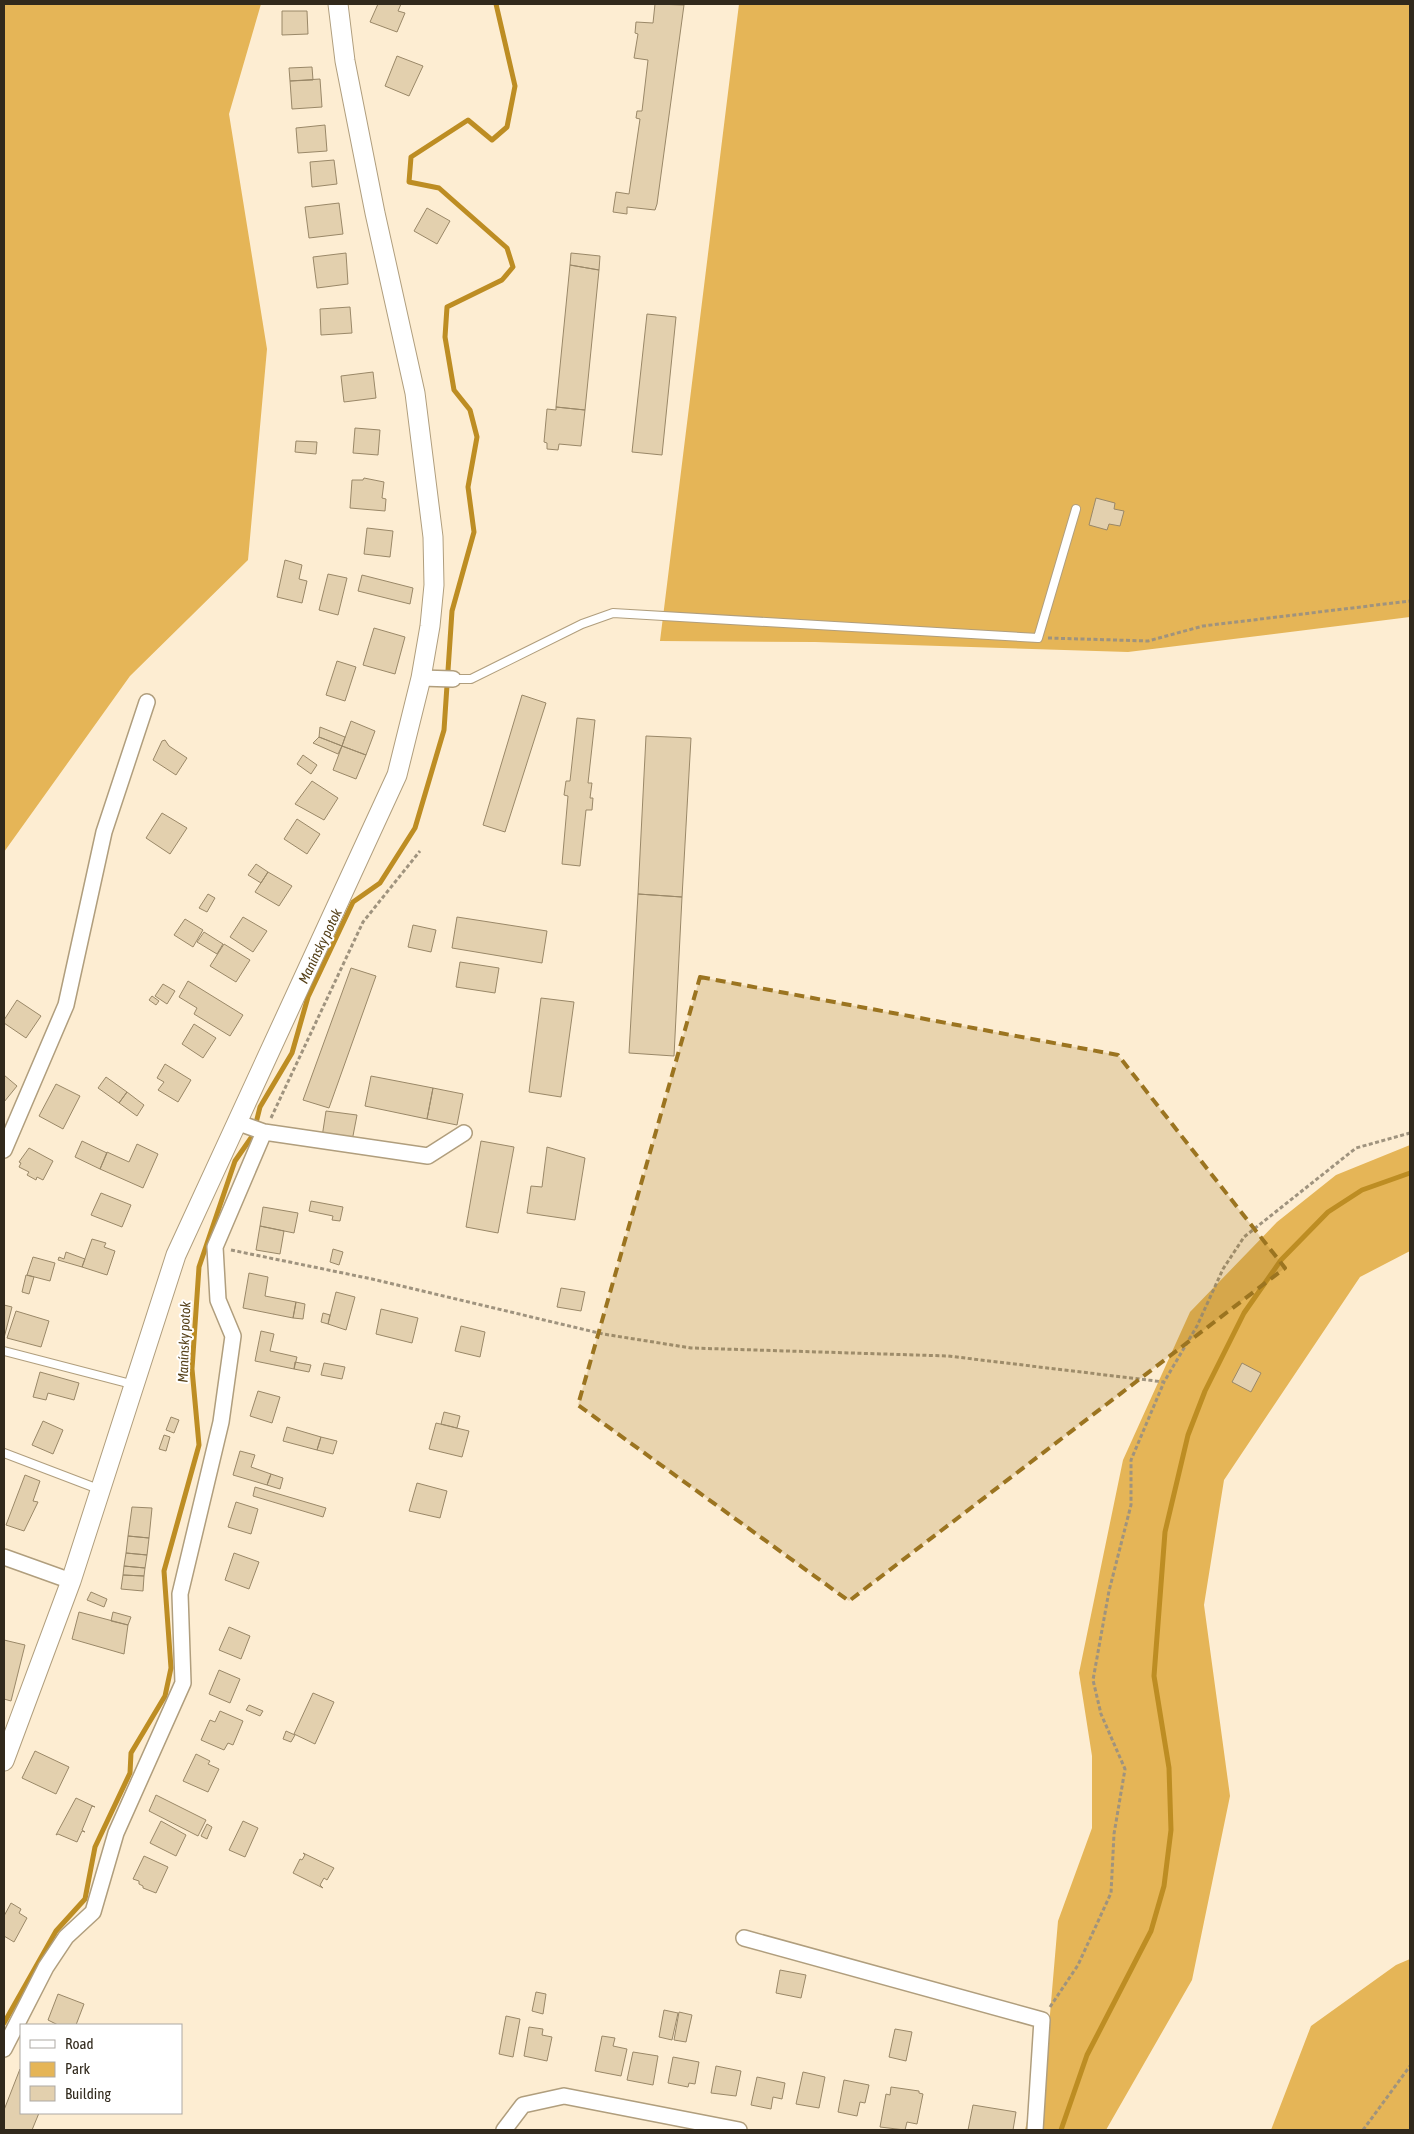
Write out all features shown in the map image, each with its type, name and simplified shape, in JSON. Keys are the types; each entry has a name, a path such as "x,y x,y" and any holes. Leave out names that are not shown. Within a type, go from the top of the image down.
{"street":[{"path":"4,1761 71,1581 176,1255 398,775 421,678 430,626 434,585 433,537 425,466 415,393 375,213 345,61 338,4"},
{"path":"421,678 447,679"},
{"path":"4,1150 66,1005 104,832 148,702"},
{"path":"236,1122 264,1132 428,1156 464,1133"},
{"path":"4,2049 51,1960 66,1937 93,1912 116,1833 183,1684 180,1594 221,1422 234,1336 218,1300 215,1247 264,1132"},
{"path":"4,1557 71,1581"},
{"path":"744,1938 1042,2020 1035,2130"},
{"path":"504,2130 523,2105 564,2096 739,2130"}],"lane":[{"path":"447,679 471,679 582,624 612,613 1038,638 1076,509"},
{"path":"4,1351 134,1385"},
{"path":"4,1453 100,1490"}],"path":[{"path":"1038,638 1148,641 1203,626 1410,601"},
{"path":"264,1132 363,922 420,851"},
{"path":"1042,2020 1078,1965 1111,1892 1114,1834 1125,1769 1101,1714 1093,1680 1109,1591 1131,1505 1131,1460 1164,1382 1197,1326 1223,1268 1244,1237 1356,1148 1410,1133"},
{"path":"215,1247 372,1279 603,1334 691,1348 948,1356 1164,1382"},
{"path":"1363,2130 1410,2066"}],"highlighted area":[{"path":"700,977 1118,1055 1285,1268 849,1601 578,1405"}],"green space":[{"path":"4,4 261,4 229,114 267,349 248,560 130,676 4,852"},
{"path":"739,4 1410,4 1410,617 1128,652 815,642 660,641"},
{"path":"1410,1145 1410,1251 1360,1277 1224,1480 1204,1605 1230,1796 1192,1980 1106,2130 1025,2130 1049,2026 1058,1921 1092,1828 1092,1756 1079,1673 1123,1460 1190,1312 1277,1222 1336,1175"},
{"path":"1410,1959 1410,2130 1271,2130 1311,2026 1396,1965"}],"building":[{"path":"378,4 401,4 398,11 405,13 397,32 370,22"},
{"path":"655,4 684,5 657,204 655,210 627,207 627,214 613,212 616,192 629,194 640,119 636,118 637,111 642,111 648,60 634,58 638,34 635,33 636,22 653,23"},
{"path":"282,11 307,11 308,34 282,35"},
{"path":"397,56 423,66 409,96 385,86"},
{"path":"312,67 313,80 290,81 289,68"},
{"path":"320,79 322,107 292,109 290,81"},
{"path":"325,125 327,151 298,153 296,128"},
{"path":"334,160 337,184 312,187 310,162"},
{"path":"339,203 343,234 309,238 305,207"},
{"path":"427,208 450,221 437,244 414,231"},
{"path":"346,253 348,284 317,288 313,257"},
{"path":"571,253 600,256 599,270 570,265"},
{"path":"570,265 599,270 585,410 556,407"},
{"path":"350,307 352,333 321,335 320,309"},
{"path":"647,314 676,317 662,455 632,452"},
{"path":"373,372 376,398 344,402 341,376"},
{"path":"556,407 585,410 581,446 559,444 558,450 547,449 547,443 544,442 547,409 556,410"},
{"path":"355,428 380,430 378,455 353,453"},
{"path":"296,441 317,442 316,454 295,452"},
{"path":"364,478 384,482 382,498 386,499 385,511 350,508 352,480 363,480"},
{"path":"1096,498 1115,503 1114,509 1124,511 1120,526 1109,524 1107,530 1089,525"},
{"path":"367,528 393,531 390,557 364,554"},
{"path":"285,560 302,565 299,579 307,581 302,603 277,597"},
{"path":"328,574 347,578 338,615 319,610"},
{"path":"362,575 413,588 410,604 358,591"},
{"path":"374,628 405,637 395,674 363,665"},
{"path":"337,661 356,667 345,701 326,695"},
{"path":"522,695 546,703 505,832 483,825"},
{"path":"577,718 595,720 588,783 592,783 590,798 593,798 592,810 586,810 580,866 562,864 568,796 564,795 566,781 570,781"},
{"path":"351,721 375,731 366,755 342,746"},
{"path":"320,727 345,737 342,746 319,737"},
{"path":"646,736 691,738 682,897 638,894"},
{"path":"319,737 342,746 338,754 313,743"},
{"path":"165,740 169,746 187,758 176,775 153,760 162,741"},
{"path":"342,746 366,755 356,779 333,770"},
{"path":"303,755 317,765 311,774 297,764"},
{"path":"312,781 338,798 324,820 295,804"},
{"path":"162,813 187,828 170,854 146,838"},
{"path":"297,819 320,834 307,854 284,839"},
{"path":"256,864 268,872 261,883 248,875"},
{"path":"268,872 292,886 279,906 255,892"},
{"path":"208,894 215,898 207,912 199,908"},
{"path":"638,894 682,897 674,1056 629,1053"},
{"path":"243,917 267,931 253,952 230,937"},
{"path":"457,917 547,931 542,963 452,948"},
{"path":"185,919 203,930 193,947 174,935"},
{"path":"413,925 436,930 431,952 408,947"},
{"path":"204,932 223,944 217,954 197,942"},
{"path":"224,944 250,960 236,982 210,966"},
{"path":"460,962 499,968 495,993 456,987"},
{"path":"351,968 376,976 329,1108 303,1100"},
{"path":"188,981 243,1015 230,1036 194,1014 197,1008 179,997"},
{"path":"163,984 175,991 167,1004 155,996"},
{"path":"152,996 159,1001 156,1005 149,1000"},
{"path":"541,998 574,1002 561,1097 529,1092"},
{"path":"17,1000 41,1016 26,1038 4,1023"},
{"path":"194,1024 216,1038 203,1058 182,1044"},
{"path":"165,1064 191,1080 178,1102 158,1090 164,1082 157,1078"},
{"path":"4,1075 17,1086 4,1102"},
{"path":"371,1076 433,1088 427,1119 365,1106"},
{"path":"106,1077 127,1092 119,1103 98,1088"},
{"path":"56,1084 80,1096 63,1129 39,1116"},
{"path":"433,1088 463,1094 457,1125 427,1119"},
{"path":"127,1092 144,1105 137,1116 119,1103"},
{"path":"326,1111 357,1115 352,1141 322,1137"},
{"path":"82,1141 107,1153 100,1169 75,1157"},
{"path":"481,1141 514,1147 498,1233 466,1227"},
{"path":"137,1144 158,1154 143,1188 100,1169 107,1152 129,1162"},
{"path":"547,1147 585,1158 575,1220 527,1213 531,1186 542,1187"},
{"path":"29,1148 53,1161 43,1180 37,1177 36,1180 27,1175 29,1172 19,1167 21,1163 19,1162"},
{"path":"101,1193 131,1205 122,1227 91,1215"},
{"path":"311,1201 343,1207 340,1221 332,1220 333,1216 309,1211"},
{"path":"263,1207 298,1213 294,1233 260,1226"},
{"path":"260,1226 284,1231 280,1254 256,1250"},
{"path":"92,1239 106,1243 104,1247 115,1251 107,1275 82,1267"},
{"path":"333,1249 343,1252 339,1265 330,1262"},
{"path":"66,1252 85,1259 82,1267 58,1260 59,1257 64,1259"},
{"path":"33,1257 55,1263 50,1281 27,1275"},
{"path":"249,1273 268,1277 265,1296 296,1302 293,1318 243,1308"},
{"path":"26,1275 34,1277 29,1294 22,1292"},
{"path":"561,1288 585,1292 581,1311 557,1307"},
{"path":"336,1292 355,1297 346,1330 328,1324"},
{"path":"296,1302 305,1304 303,1319 293,1318"},
{"path":"4,1305 12,1307 4,1338"},
{"path":"381,1309 418,1318 412,1343 376,1334"},
{"path":"16,1311 49,1321 41,1347 7,1338"},
{"path":"323,1313 330,1315 328,1324 321,1322"},
{"path":"461,1326 485,1332 480,1357 455,1351"},
{"path":"261,1331 274,1334 270,1351 297,1357 294,1369 255,1361"},
{"path":"295,1362 311,1365 309,1372 294,1369"},
{"path":"324,1363 345,1367 342,1379 321,1375"},
{"path":"1242,1363 1261,1373 1251,1392 1232,1382"},
{"path":"40,1372 79,1383 74,1400 48,1393 46,1400 33,1397"},
{"path":"258,1391 280,1397 272,1423 250,1416"},
{"path":"444,1412 460,1416 457,1428 441,1424"},
{"path":"171,1417 179,1420 174,1433 166,1430"},
{"path":"43,1421 63,1430 53,1454 32,1445"},
{"path":"436,1423 469,1431 462,1457 429,1449"},
{"path":"287,1427 321,1437 317,1450 283,1441"},
{"path":"164,1435 170,1437 166,1451 159,1449"},
{"path":"321,1437 337,1441 333,1454 317,1450"},
{"path":"240,1451 255,1455 251,1467 271,1474 267,1485 233,1475"},
{"path":"271,1474 283,1478 280,1489 267,1485"},
{"path":"25,1475 40,1481 33,1501 38,1502 24,1531 6,1525"},
{"path":"417,1483 447,1491 440,1518 409,1511"},
{"path":"255,1487 326,1508 323,1517 253,1496"},
{"path":"236,1502 258,1509 251,1534 228,1527"},
{"path":"132,1507 152,1508 149,1538 128,1536"},
{"path":"128,1536 149,1538 147,1555 126,1553"},
{"path":"126,1553 147,1555 145,1568 124,1566"},
{"path":"234,1553 259,1562 249,1589 225,1580"},
{"path":"124,1566 145,1568 144,1576 123,1575"},
{"path":"123,1575 144,1576 143,1591 121,1589"},
{"path":"91,1592 107,1599 104,1607 87,1600"},
{"path":"79,1612 128,1625 124,1654 72,1639"},
{"path":"113,1612 131,1617 128,1625 111,1621"},
{"path":"229,1627 250,1636 241,1659 219,1650"},
{"path":"4,1640 25,1645 11,1701 4,1699"},
{"path":"219,1670 240,1679 230,1703 209,1694"},
{"path":"313,1693 334,1702 315,1744 294,1734"},
{"path":"249,1705 263,1711 260,1716 246,1710"},
{"path":"220,1711 243,1721 233,1745 228,1743 224,1750 201,1740 210,1720 215,1722"},
{"path":"286,1731 295,1735 291,1742 283,1739"},
{"path":"35,1751 69,1767 56,1794 22,1778"},
{"path":"196,1754 210,1761 208,1764 219,1769 208,1792 183,1781"},
{"path":"156,1795 206,1820 198,1836 149,1811"},
{"path":"76,1798 95,1807 92,1806 82,1830 85,1832 82,1831 77,1842 58,1834 56,1835"},
{"path":"161,1821 186,1835 176,1856 150,1843"},
{"path":"243,1821 258,1828 245,1857 229,1850"},
{"path":"207,1824 212,1827 207,1839 201,1836"},
{"path":"303,1853 334,1868 327,1880 324,1878 320,1885 323,1888 293,1873 300,1859 302,1860 305,1855"},
{"path":"144,1856 168,1867 156,1893 143,1888 139,1881 133,1879"},
{"path":"11,1903 21,1909 19,1913 27,1918 14,1942 4,1936 4,1916"},
{"path":"780,1970 806,1975 801,1998 776,1993"},
{"path":"536,1992 546,1994 543,2014 532,2011"},
{"path":"58,1994 84,2004 76,2024 56,2024 48,2020"},
{"path":"664,2010 678,2013 672,2040 659,2037"},
{"path":"679,2012 692,2015 686,2042 674,2040"},
{"path":"506,2016 520,2019 513,2057 499,2054"},
{"path":"529,2027 543,2029 542,2035 552,2037 547,2061 524,2056"},
{"path":"895,2029 912,2032 906,2061 889,2057"},
{"path":"602,2036 615,2038 613,2046 627,2049 621,2076 595,2071"},
{"path":"633,2052 658,2056 653,2085 627,2080"},
{"path":"673,2057 699,2062 695,2084 689,2083 688,2087 668,2083"},
{"path":"716,2066 741,2071 736,2096 711,2093"},
{"path":"20,2069 20,2114 39,2114 32,2130 4,2130 4,2110"},
{"path":"803,2072 825,2077 819,2108 796,2104"},
{"path":"757,2077 785,2083 782,2099 773,2097 771,2109 751,2105"},
{"path":"844,2080 869,2085 865,2103 860,2102 857,2116 838,2112"},
{"path":"891,2087 919,2091 919,2093 923,2094 917,2124 907,2122 905,2130 880,2127 886,2094 890,2095"},
{"path":"973,2105 1016,2112 1013,2130 968,2130"}],"waterway":[{"name":"Manínsky potok","path":"4,2023 56,1931 85,1899 95,1847 130,1773 131,1753 165,1696 171,1668 164,1571 199,1445 192,1369 199,1267 235,1161 253,1135 260,1107 292,1053 308,997 353,902 380,883 415,828 444,730 452,611 474,532 468,487 477,437 470,410 454,390 445,337 447,307 502,280 513,267 507,248 439,188 409,182 411,157 468,120 492,140 507,127 515,86 496,4"},
{"path":"1061,2130 1087,2055 1151,1931 1164,1886 1171,1830 1169,1768 1154,1676 1165,1532 1188,1435 1205,1391 1244,1313 1281,1260 1328,1212 1362,1190 1410,1173"}]}
